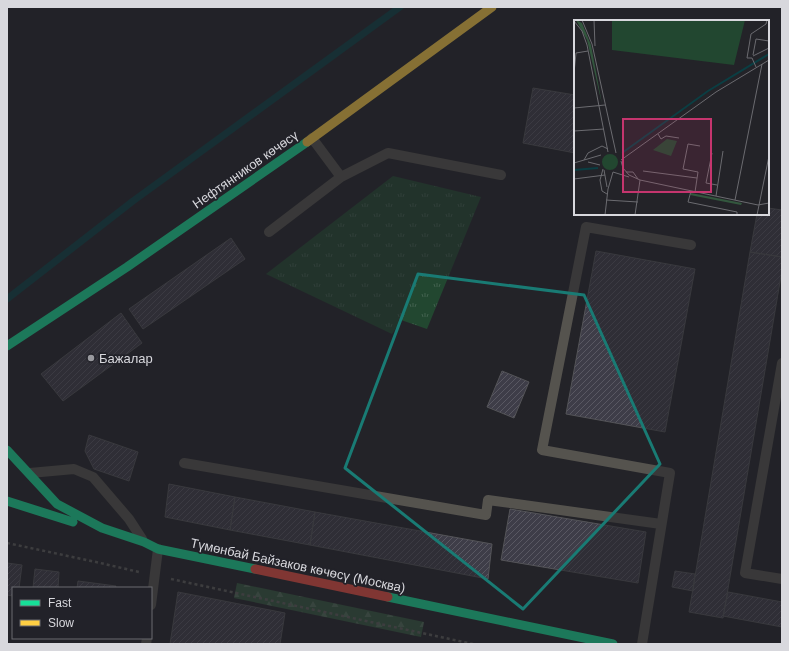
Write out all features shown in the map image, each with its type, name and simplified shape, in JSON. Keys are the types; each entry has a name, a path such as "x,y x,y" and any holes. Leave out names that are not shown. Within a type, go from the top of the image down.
{"main road":[{"name":"Нефтянников көчөсү","path":"7,346 127,267 312,138 492,7"},
{"path":"7,450 57,504 102,528 145,544"},
{"path":"7,501 145,544"},
{"name":"Түмөнбай Байзаков көчөсү (Москва)","path":"145,544 158,549 609,644"}],"lane":[{"path":"312,138 341,177"},
{"path":"269,232 341,177 388,152 501,175"},
{"path":"642,644 670,473 542,450 586,228 691,245"},
{"path":"782,363 781,380 745,572 782,579"},
{"path":"184,463 486,515 488,500 661,524"},
{"path":"29,473 74,469 93,477 129,519 145,544"},
{"path":"152,598 158,549"}],"path":[{"path":"7,543 473,644"}],"highlighted area":[{"path":"418,274 584,295 660,464 523,609 345,468"}],"green space":[{"path":"393,176 481,197 427,329 401,320 392,334 266,274"},
{"path":"237,583 424,622 421,637 234,598"}],"building":[{"path":"533,88 574,95 574,153 523,143"},
{"path":"769,208 782,210 782,257 750,252 757,215 769,215"},
{"path":"231,238 245,259 143,329 129,309"},
{"path":"596,251 695,269 665,432 566,414"},
{"path":"750,252 782,257 782,270 723,618 689,612"},
{"name":"Бажалар","path":"121,313 142,343 63,401 41,374"},
{"path":"502,371 529,382 514,418 487,407"},
{"path":"89,435 138,452 129,481 94,469 85,451"},
{"path":"169,484 235,497 230,530 165,517"},
{"path":"235,497 315,512 310,545 230,530"},
{"path":"510,509 646,532 638,583 501,560"},
{"path":"315,512 492,544 488,579 310,545"},
{"path":"7,563 22,565 19,587 12,587 12,596 7,595"},
{"path":"35,569 59,572 58,587 33,587"},
{"path":"675,571 695,574 693,591 672,587"},
{"path":"78,581 116,586 116,587 77,587"},
{"path":"178,592 285,613 280,644 170,644"},
{"path":"728,592 782,602 782,627 723,616"}],"waterway":[{"path":"7,299 133,201 400,7"}],"traffic: fast":[{"path":"7,346 127,267 307,142"},
{"path":"7,450 57,504 102,528 144,542 158,549 255,569"},
{"path":"7,501 73,522"},
{"path":"388,597 613,644"}],"traffic: slow":[{"path":"307,142 492,7"}],"traffic: jam":[{"path":"255,569 388,597"}],"place":[{"name":"Бажалар","path":"91,358"}]}
